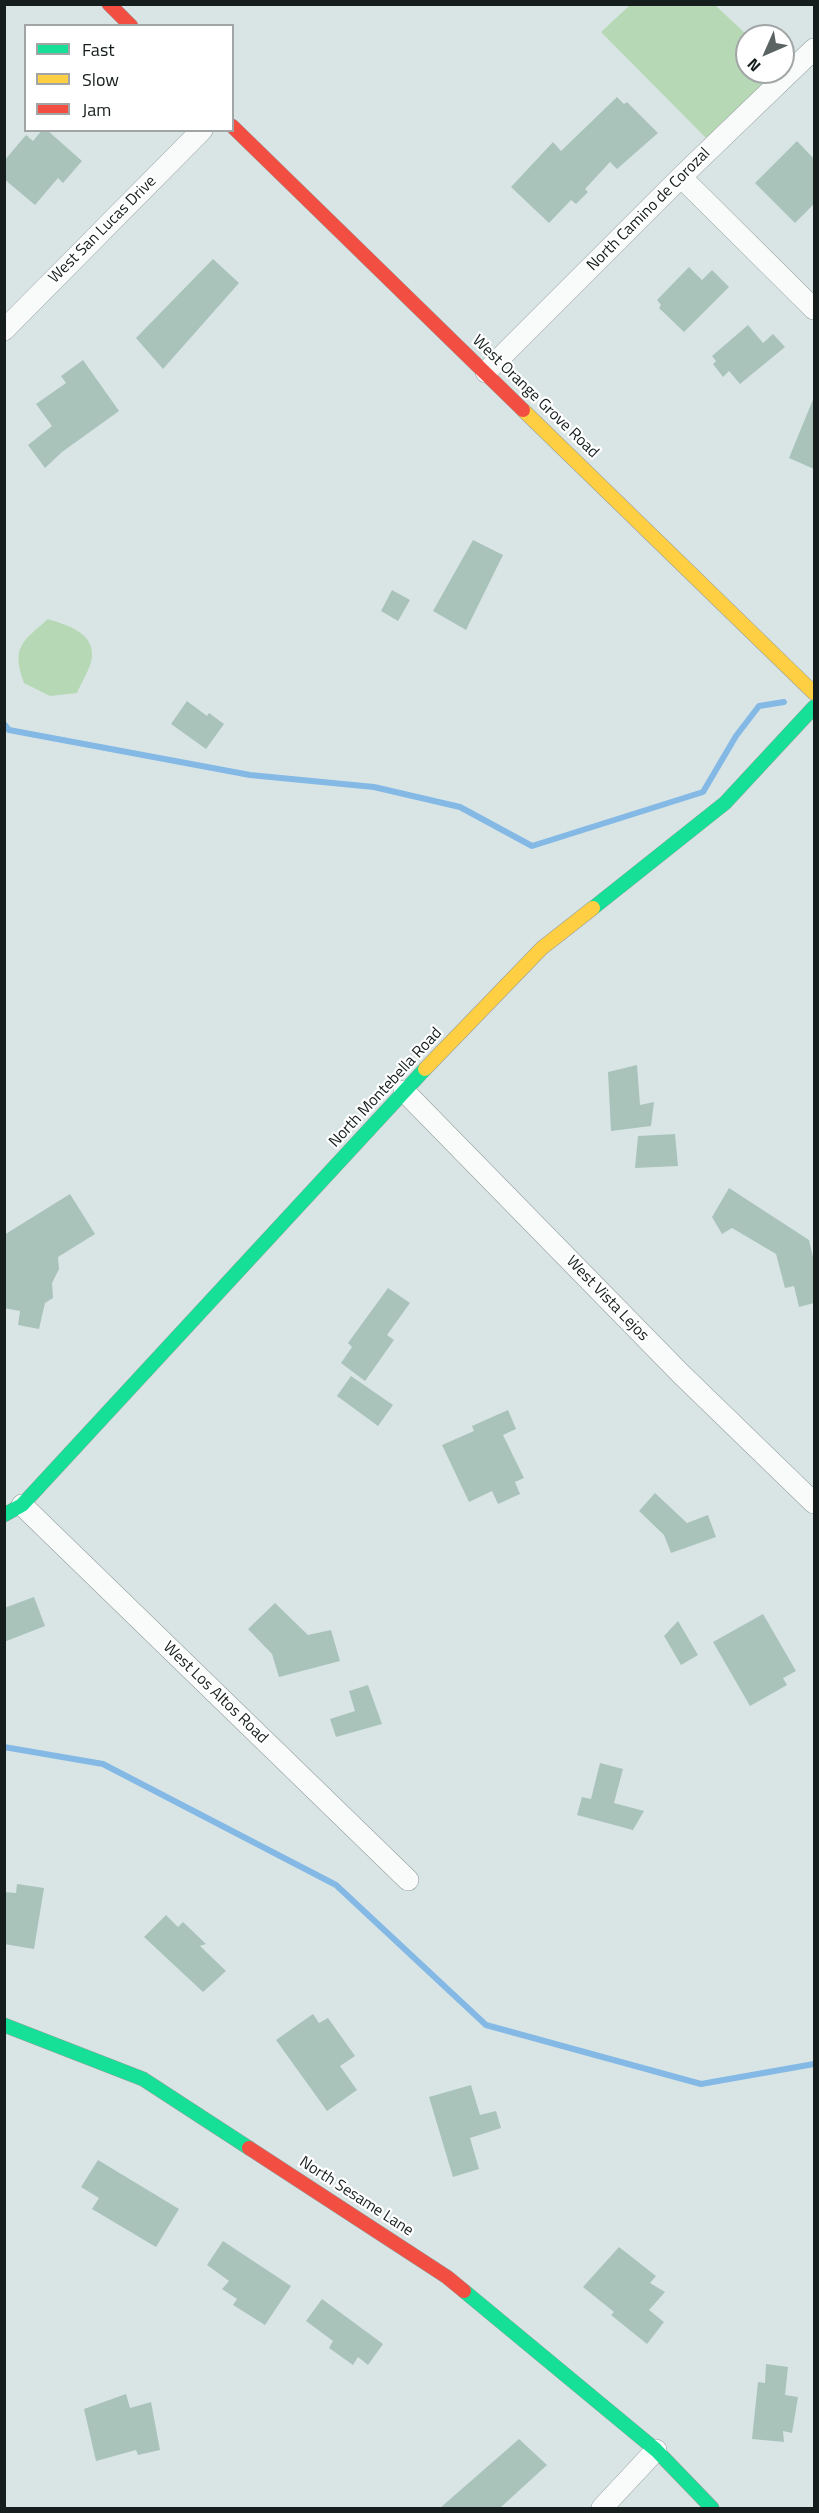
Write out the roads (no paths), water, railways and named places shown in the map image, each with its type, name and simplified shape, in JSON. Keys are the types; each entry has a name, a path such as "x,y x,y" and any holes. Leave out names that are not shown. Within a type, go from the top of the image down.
{"street":[{"path":"109,4 129,24"},
{"name":"North Camino de Corozal","path":"486,372 681,177 814,49"},
{"name":"West Orange Grove Road","path":"234,128 814,693"},
{"name":"West San Lucas Drive","path":"4,330 200,132"},
{"path":"681,177 814,309"},
{"name":"North Montebella Road","path":"13,1510 404,1091 542,948 725,803 814,707"},
{"name":"West Vista Lejos","path":"404,1091 681,1374 814,1503"},
{"name":"West Los Altos Road","path":"13,1510 408,1880"},
{"name":"North Sesame Lane","path":"4,2025 143,2079 447,2277 656,2450 712,2508"},
{"path":"602,2508 656,2450"}],"waterway":[{"path":"4,724 9,730 250,775 374,787 460,807 532,846 703,792 736,736 759,706 784,702"},
{"path":"4,1747 103,1764 336,1885 486,2025 701,2084 814,2064"}]}
